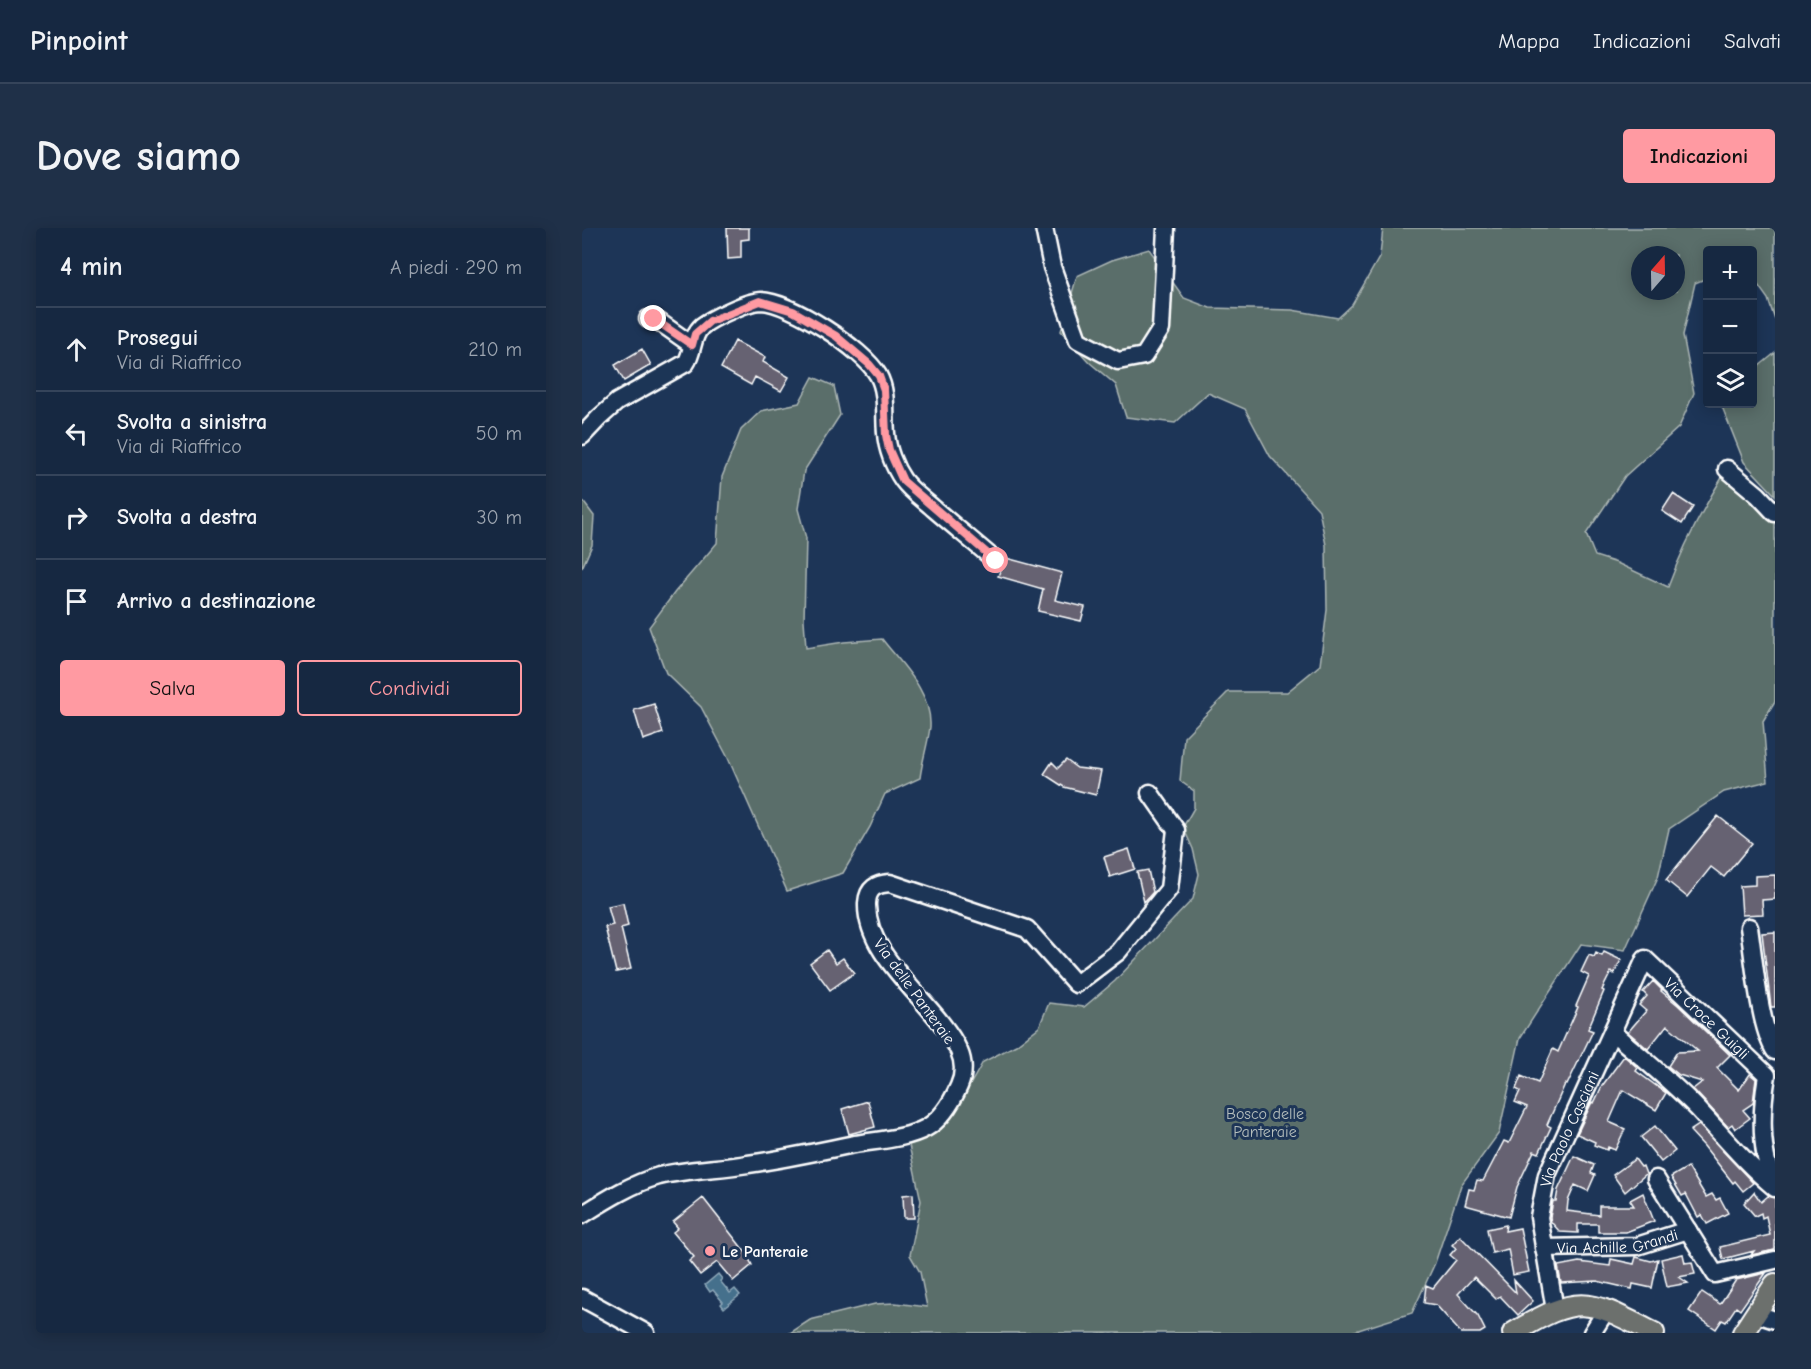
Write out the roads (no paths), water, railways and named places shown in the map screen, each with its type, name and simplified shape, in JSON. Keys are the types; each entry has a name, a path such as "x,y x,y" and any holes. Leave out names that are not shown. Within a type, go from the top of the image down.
{"main road":[{"path":"1743,1333 1766,1317 1775,1284"},
{"path":"1513,1333 1555,1310 1580,1304 1607,1309 1654,1333"}],"street":[{"path":"1044,228 1052,267 1078,340 1118,361 1144,356 1161,329 1166,228"},
{"path":"582,436 617,402 686,363 695,334 710,321 760,301 793,311 836,336 869,364 879,376 884,390 889,450 903,481 996,561"},
{"path":"648,319 658,321 692,345"},
{"path":"1727,469 1775,513"},
{"name":"Via delle Panteraie","path":"582,1215 627,1189 659,1176 749,1164 880,1140 924,1128 939,1118 962,1080 963,1066 959,1051 882,952 871,929 867,911 868,895 872,888 880,884 891,883 1027,929 1076,984 1118,952 1169,889 1176,830 1150,793"},
{"path":"1749,927 1765,1023 1775,1051"},
{"name":"Via Paolo Casciani","path":"1555,1310 1539,1217 1547,1174 1645,959"},
{"name":"Via Croce Guigli","path":"1645,959 1767,1076"},
{"path":"1612,1032 1674,1085 1756,1173 1775,1186"},
{"path":"1775,1060 1767,1076 1763,1103 1764,1143 1775,1186"},
{"path":"1656,1179 1715,1274 1775,1260"},
{"name":"Via Achille Grandi","path":"1544,1248 1636,1246 1688,1230"},
{"path":"582,1298 646,1333"},
{"path":"1592,1333 1607,1309"}],"water":[{"path":"718,1274 722,1279 720,1281 730,1293 735,1289 740,1295 724,1308 721,1304 723,1302 713,1290 710,1292 705,1285"}],"place":[{"name":"Le Panteraie","path":"710,1251"}],"park label":[{"name":"Bosco delle Panteraie","path":"1265,1122"}]}
